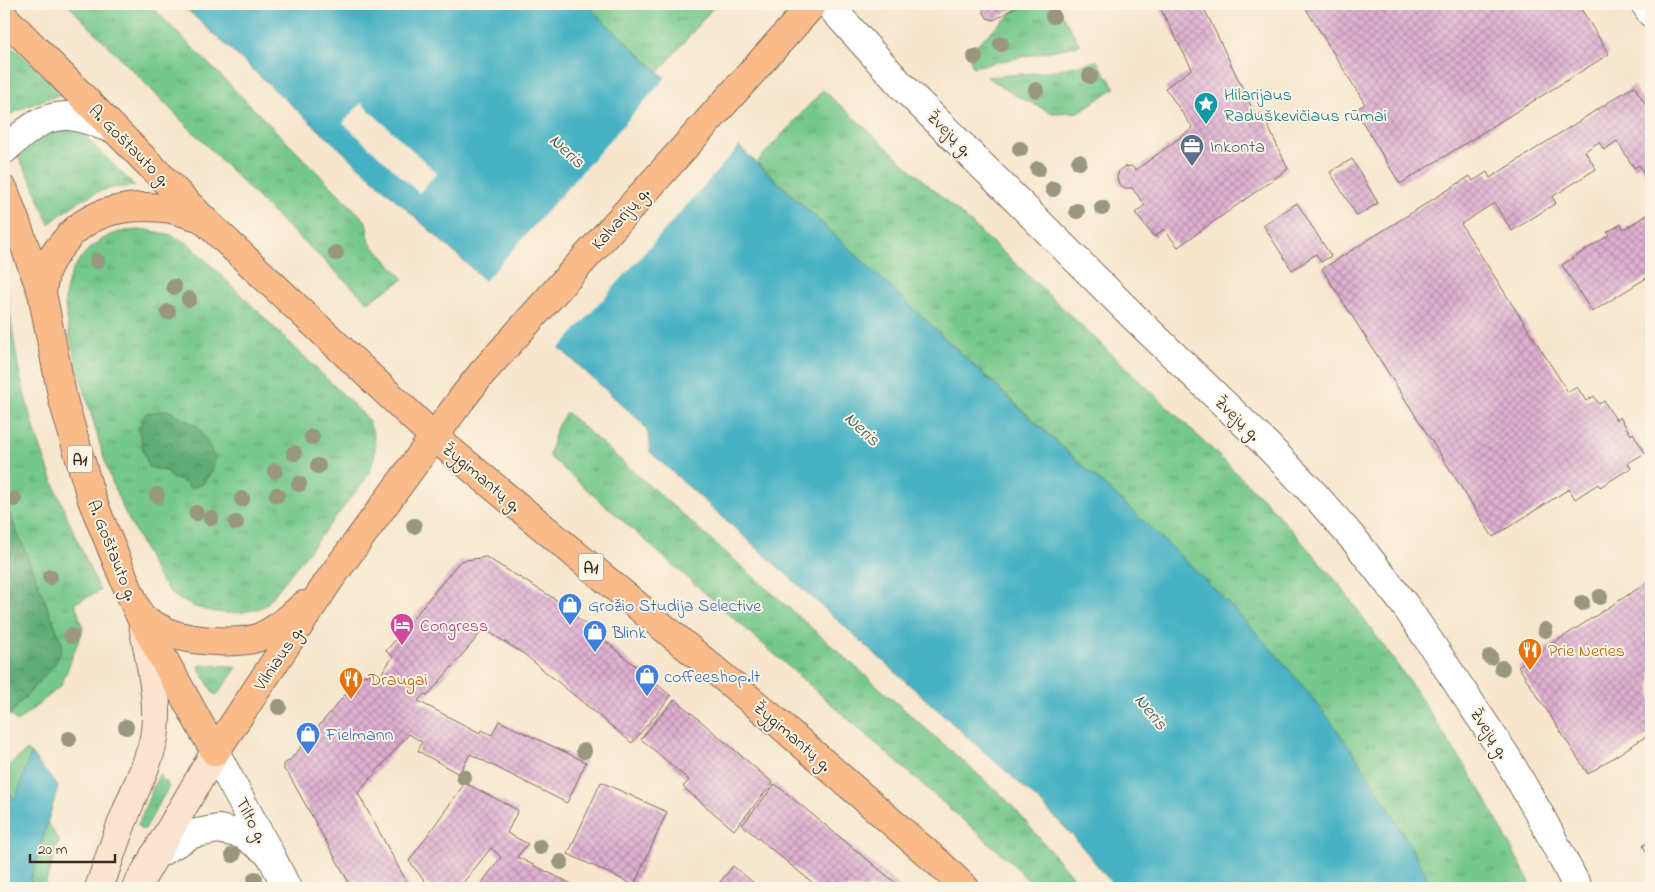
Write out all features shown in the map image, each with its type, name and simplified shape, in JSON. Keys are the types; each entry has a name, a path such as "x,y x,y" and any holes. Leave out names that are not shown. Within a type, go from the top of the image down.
{"main road":[{"name":"Kalvarijų g.","path":"433,436 482,373 813,4"},
{"name":"A. Goštauto g.","path":"4,17 202,218 433,436"},
{"name":"A. Goštauto g.","path":"4,190 42,293 62,400 92,500 141,618 215,752"},
{"path":"42,293 46,269 58,249 72,232 95,216 117,209 142,206 172,209 202,218"},
{"name":"Vilniaus g.","path":"136,888 215,752 330,579 433,436"},
{"name":"Žygimantų g.","path":"433,436 776,721 965,888"},
{"path":"141,618 172,634 203,640 233,642 262,636 291,617 330,579"},
{"path":"99,888 126,812 148,761 154,737 156,712 153,682 141,618"}],"street":[{"name":"Žvejų g.","path":"828,4 901,85 1267,446 1314,494 1357,543 1407,608 1506,756 1540,815 1578,888"},
{"path":"1645,4 1651,13"},
{"path":"4,150 34,125 50,118 70,116 114,129"},
{"name":"Tilto g.","path":"215,752 287,888"},
{"path":"154,856 192,834 218,829 242,834 270,854"}],"green space":[{"path":"67,4 149,4 366,221 370,243 404,279 368,302 272,212"},
{"path":"585,4 716,4 659,72"},
{"path":"1022,4 1056,4 1080,45 973,67 968,52"},
{"path":"4,38 63,94 18,110 4,118"},
{"path":"1097,61 1115,88 1079,112 1052,113 1013,94 987,77 1045,72"},
{"path":"823,90 1015,263 1272,508 1338,583 1409,681 1480,789 1533,888 1433,888 1364,768 1337,730 1270,648 1159,536 757,162"},
{"path":"59,125 75,127 135,186 107,189 91,195 49,224 31,180 15,152"},
{"path":"147,230 171,235 189,244 367,418 373,434 375,442 374,456 365,480 266,605 255,610 228,613 201,609 177,598 160,580 113,485 76,362 65,304 66,289 75,266 86,252 108,236 128,231","holes":["142,439 191,488 183,481 171,478 168,471 157,470 143,452"]},
{"path":"4,269 17,358 29,411 52,480 100,591 75,603 83,629 61,686 17,722 10,714 56,662 62,643 4,500"},
{"path":"167,410 197,426 215,458 213,470 202,485 191,488 183,481 171,478 168,471 149,467 138,429 146,413"},
{"path":"566,412 1007,800 1082,888 1035,888 1013,864 549,456 557,427"},
{"path":"4,500 62,643 56,662 4,721"},
{"path":"200,665 235,666 236,669 217,695 214,694 198,667"},
{"path":"27,750 31,754 15,800 9,794 5,806 4,784 6,777 4,770"},
{"path":"159,774 169,786 145,829 141,829 138,825"},
{"path":"48,823 59,841 44,888 28,888"}],"water":[{"name":"Neris","path":"181,4 585,4 1002,392 1134,512 1220,595 1300,683 1351,749 1388,807 1433,888 1116,888 1074,837 1038,800 650,452 648,434 639,420"},
{"path":"31,754 58,787 28,888 4,888 4,804 10,793 15,800"}],"pier":[{"path":"667,76 741,144 558,350 484,282"},
{"path":"361,103 437,173 419,193 343,123"}],"building":[{"path":"986,4 1017,4 1016,7 994,20 987,18 983,11"},
{"path":"1158,4 1202,4 1256,116 1262,113 1288,169 1178,247 1164,229 1154,237 1135,213 1145,205 1132,188 1125,188 1119,184 1117,178 1119,171 1124,167 1131,166 1136,170 1193,128 1165,88 1192,69"},
{"path":"1303,4 1578,4 1609,54 1400,184 1355,110 1365,104"},
{"path":"1634,86 1651,113 1651,185 1639,165 1634,168 1617,141 1604,150 1599,142 1585,151 1596,169 1552,197 1556,203 1512,231 1494,203 1461,224 1568,392 1577,387 1586,401 1594,396 1599,404 1604,401 1616,420 1620,417 1631,435 1633,433 1645,453 1628,463 1631,468 1600,487 1598,484 1575,499 1569,489 1493,537 1322,269 1470,176 1473,181 1487,172 1490,178"},
{"path":"1352,159 1378,203 1357,216 1330,172"},
{"path":"1297,203 1331,256 1321,262 1316,254 1292,270 1263,225"},
{"path":"1647,215 1651,222 1651,281 1648,277 1592,312 1562,265 1609,235 1607,232 1621,224 1624,229"},
{"path":"486,557 555,599 671,696 632,743 524,654 484,629 428,695 424,694 418,701 480,733 482,730 492,735 499,721 586,762 567,803 470,754 459,774 418,751 422,742 409,734 358,793 410,888 352,888 289,775 284,770 284,764 290,760 360,677 371,674 378,678 393,657 386,651 460,561"},
{"path":"1651,580 1651,611 1646,614 1651,622 1651,733 1588,774 1518,666"},
{"path":"675,699 773,783 734,830 683,787 689,780 641,739"},
{"path":"601,782 667,812 634,885 568,854"},
{"path":"465,783 518,810 507,833 528,844 517,857 580,888 479,887 501,857 491,848 459,888 430,888 409,861"},
{"path":"775,784 902,888 819,888 742,825"},
{"path":"1651,840 1651,859 1643,846"},
{"path":"733,866 760,888 715,888"}],"place":[{"name":"Hilarijaus Raduškevičiaus rūmai","path":"1206,125"},
{"name":"Inkonta","path":"1192,167"},
{"name":"Grožio Studija Selective","path":"570,626"},
{"name":"Congress","path":"402,646"},
{"name":"Blink","path":"595,653"},
{"name":"Prie Neries","path":"1530,671"},
{"name":"coffeeshop.lt","path":"647,697"},
{"name":"Draugai","path":"351,700"},
{"name":"Fielmann","path":"308,755"}]}
